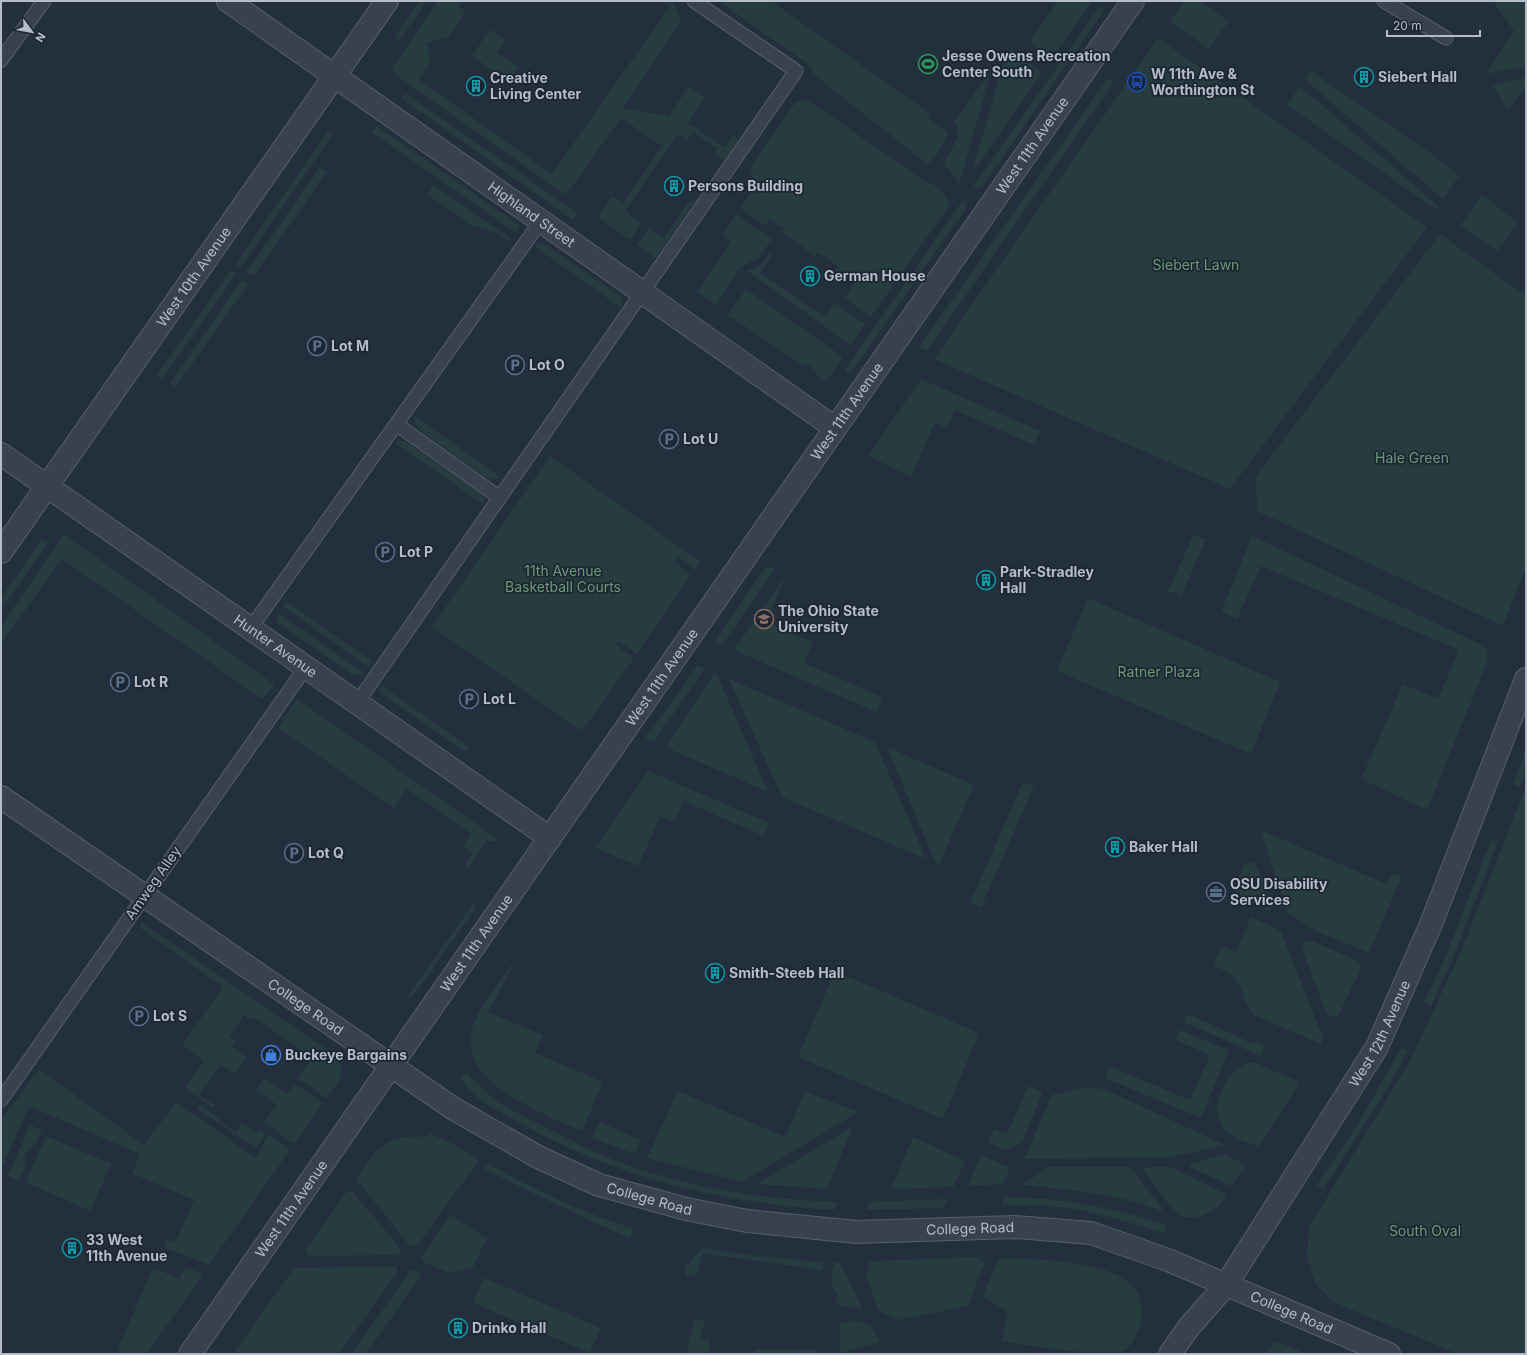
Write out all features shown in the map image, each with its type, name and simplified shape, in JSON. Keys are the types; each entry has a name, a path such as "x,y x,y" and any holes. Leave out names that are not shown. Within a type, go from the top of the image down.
{"street":[{"name":"Highland Street","path":"228,1 835,428"},
{"name":"West 10th Avenue","path":"1,552 387,1"},
{"name":"West 11th Avenue","path":"190,1354 1133,1"},
{"name":"Hunter Avenue","path":"1,454 550,838"},
{"name":"West 12th Avenue","path":"1170,1354 1189,1327 1226,1286 1361,1074 1387,1026 1432,924 1526,679"},
{"name":"College Road","path":"1,798 454,1109 538,1157 599,1185 686,1209 747,1221 856,1232 1015,1228 1091,1233 1168,1260 1226,1286 1389,1354"}],"lane":[{"path":"1,60 44,1"},
{"path":"356,703 796,71 694,1"},
{"path":"1384,1 1446,38"},
{"path":"250,629 541,221"},
{"path":"396,424 499,497"},
{"name":"Amweg Alley","path":"1,1100 306,667"}],"green space":[{"path":"419,1 427,1 399,41 395,37"},
{"path":"438,1 461,1 458,6 466,12 448,37 427,43 430,63 419,80 552,174 670,6 664,1 672,1 678,11 681,22 623,108 669,116 689,86 705,97 688,123 725,148 734,133 738,140 725,160 714,153 717,148 693,132 687,140 678,134 625,211 641,223 630,240 598,217 612,196 623,203 662,146 621,118 566,195 394,74 393,67"},
{"path":"718,1 771,1 931,114 928,118 948,132 934,159 927,164 813,74 811,67 804,61"},
{"path":"1058,1 1090,1 1091,3 1052,58 1032,44 1032,38"},
{"path":"1184,1 1199,1 1229,21 1209,49 1170,22"},
{"path":"1493,1 1526,1 1526,66 1486,74 1514,31"},
{"path":"1100,6 1105,9 982,187 973,187"},
{"path":"490,29 505,40 497,52 519,68 509,82 472,56"},
{"name":"Siebert Lawn","path":"1158,38 1427,227 1230,489 934,359"},
{"path":"1011,49 1042,72 971,175 1005,58"},
{"path":"992,69 959,184 944,163 958,137 958,128 954,122"},
{"path":"1311,71 1436,157 1459,176 1443,199 1304,79"},
{"path":"1108,78 1114,82 927,351 919,347"},
{"path":"1526,78 1526,86 1508,110 1492,85"},
{"path":"1300,86 1438,206 1435,209 1287,105"},
{"path":"405,93 577,213 573,220 401,98"},
{"path":"803,100 811,102 929,184 930,182 947,198 949,206 871,317 844,298 854,284 835,271 838,266 818,252 815,256 782,232 784,228 770,219 765,226 740,208 758,183 751,174 751,166 795,103"},
{"path":"377,126 516,223 519,226 516,233 371,132"},
{"path":"328,131 333,134 240,268 235,265"},
{"path":"320,167 327,172 255,275 246,273"},
{"path":"432,184 511,239 510,242 494,232 471,225 428,195"},
{"path":"1482,195 1518,223 1497,251 1460,226"},
{"path":"696,200 656,258 637,245 649,228 664,238 689,201"},
{"path":"963,200 966,205 965,210 850,374 844,371"},
{"path":"736,215 772,239 757,260 740,268 716,305 697,292 731,242 722,235"},
{"name":"Hale Green","path":"1440,234 1526,296 1526,567 1503,626 1257,511 1256,476"},
{"path":"538,243 543,243 620,296 623,300 621,308 534,246"},
{"path":"769,253 772,255 760,273 825,317 834,303 865,324 851,345 747,271 761,265"},
{"path":"231,270 236,274 162,379 157,375"},
{"path":"242,279 248,285 175,388 170,384"},
{"path":"746,289 843,357 826,382 816,375 816,371 806,364 802,365 728,315"},
{"path":"921,379 1040,431 1034,445 955,410 947,428 935,423 911,477 868,456"},
{"path":"415,416 501,477 493,479 485,477 421,431 415,423"},
{"path":"398,441 405,441 482,494 485,500 483,504 396,444"},
{"name":"11th Avenue Basketball Courts","path":"550,456 701,562 695,569 678,557 674,562 691,575 637,654 619,642 616,645 634,658 582,731 432,627"},
{"path":"64,534 275,685 262,699 62,559 1,644 1,626"},
{"path":"1193,535 1206,540 1181,596 1166,590 1170,587"},
{"path":"1252,536 1484,646 1487,651 1488,660 1427,810 1361,779 1403,684 1438,699 1459,650 1261,566 1237,619 1221,612"},
{"path":"42,539 48,543 1,610 1,598"},
{"path":"770,567 775,569 722,645 714,642 765,568"},
{"path":"787,573 766,622 813,642 804,663 882,697 876,712 734,650"},
{"name":"Ratner Plaza","path":"1088,598 1280,682 1251,754 1057,671"},
{"path":"286,601 373,662 369,667 283,606"},
{"path":"278,613 364,673 361,676 351,674 280,624 276,620"},
{"path":"697,666 705,668 654,742 645,739"},
{"path":"714,674 717,674 768,792 665,747"},
{"path":"729,679 875,742 926,859 782,797"},
{"path":"381,685 469,747 467,750 462,750 382,694 379,690"},
{"path":"297,699 495,837 497,841 486,841 468,869 464,866 472,853 463,846 471,834 407,789 394,808 278,728"},
{"path":"887,747 974,785 939,865 936,864"},
{"path":"1526,751 1526,771 1520,787 1513,784"},
{"path":"648,771 769,823 764,836 683,801 674,822 660,817 638,866 595,848"},
{"path":"1023,782 1034,786 981,908 970,903"},
{"name":"South Oval","path":"1526,786 1526,1354 1458,1354 1335,1303 1315,1283 1307,1257 1309,1227 1410,1061 1462,949"},
{"path":"1260,830 1387,884 1392,873 1402,876 1369,953 1316,931 1288,913"},
{"path":"1491,840 1498,842 1452,961 1431,1006 1424,1002 1445,958"},
{"path":"1252,862 1256,865 1274,907 1269,911 1236,895 1234,888 1245,863"},
{"path":"473,904 477,906 411,999 407,997"},
{"path":"1251,917 1278,929 1282,934 1323,1038 1321,1044 1254,1015 1246,1004 1240,986 1230,974 1214,965 1222,946 1236,952"},
{"path":"141,922 332,1053 340,1065 341,1076 326,1098 298,1078 312,1058 254,1017 251,1020 244,1015 229,1037 236,1042 232,1047 247,1057 235,1074 221,1065 199,1094 215,1105 213,1108 185,1088 204,1061 182,1045 223,987 140,928"},
{"path":"1310,940 1358,961 1361,965 1360,971 1338,1016 1334,1017 1326,1013 1302,948 1303,943"},
{"path":"512,964 514,965 488,1012 543,1035 535,1053 603,1082 582,1131 542,1113 512,1097 488,1079 477,1066 472,1050 471,1039 475,1020 484,1003"},
{"path":"835,971 979,1033 943,1119 798,1057"},
{"path":"1188,1014 1254,1044 1256,1041 1265,1045 1261,1056 1184,1022"},
{"path":"1179,1030 1229,1050 1201,1118 1105,1078 1109,1066 1190,1100 1210,1055 1175,1040"},
{"path":"1402,1047 1408,1051 1389,1086 1323,1190 1316,1186 1356,1127"},
{"path":"1246,1063 1256,1063 1298,1081 1299,1084 1259,1146 1242,1141 1233,1136 1225,1130 1218,1118 1217,1109 1219,1100 1226,1082 1239,1067"},
{"path":"39,1069 144,1145 176,1102 256,1158 269,1134 290,1150 209,1265 164,1247 167,1240 175,1243 194,1200 132,1173 140,1154 29,1106 1,1170 1,1120"},
{"path":"468,1073 491,1097 511,1109 584,1147 645,1171 676,1180 741,1193 839,1202 834,1210 749,1201 667,1184 627,1171 549,1139 482,1101 469,1090 460,1076"},
{"path":"265,1078 287,1094 295,1084 323,1103 294,1144 264,1122 277,1105 256,1090"},
{"path":"1028,1086 1043,1092 1022,1142 1009,1149 1003,1150 988,1142 994,1129 1007,1134"},
{"path":"1086,1087 1104,1089 1225,1145 1172,1157 1024,1159 1052,1095"},
{"path":"678,1091 785,1137 805,1091 858,1112 742,1182 647,1158"},
{"path":"200,1104 236,1133 242,1123 256,1133 259,1129 265,1134 257,1149 197,1109"},
{"path":"600,1122 641,1140 635,1154 592,1138"},
{"path":"30,1125 42,1130 35,1145 27,1151 25,1157 26,1166 19,1181 8,1176"},
{"path":"853,1126 827,1189 757,1184"},
{"path":"428,1133 449,1142 479,1160 417,1246 410,1246 356,1179 370,1159 384,1145 401,1138 427,1137"},
{"path":"46,1136 111,1164 90,1211 26,1182"},
{"path":"913,1137 965,1161 953,1187 891,1189"},
{"path":"1224,1154 1247,1165 1231,1186 1190,1167 1189,1164"},
{"path":"981,1155 1010,1168 1003,1184 968,1186"},
{"path":"487,1163 559,1200 634,1229 630,1238 597,1224 483,1169"},
{"path":"1168,1166 1226,1194 1224,1199 1215,1209 1202,1216 1190,1218 1178,1214 1165,1200 1142,1168"},
{"path":"1049,1167 1130,1167 1163,1210 1161,1211 1111,1196 1022,1185"},
{"path":"347,1191 353,1192 402,1250 398,1255 310,1256 305,1251"},
{"path":"1003,1197 1024,1197 1086,1204 1126,1213 1166,1225 1164,1233 1074,1209 1048,1206 1003,1205"},
{"path":"948,1199 943,1208 866,1210 869,1202"},
{"path":"450,1215 487,1238 473,1267 449,1273 425,1263 421,1258"},
{"path":"702,1248 755,1256 823,1262 822,1270 702,1253 697,1275 686,1276 685,1267"},
{"path":"979,1257 984,1264 968,1306 898,1320 879,1311 866,1277 870,1261"},
{"path":"999,1258 1068,1262 1087,1265 1120,1276 1131,1284 1139,1297 1142,1313 1141,1323 1134,1339 1123,1351 1108,1352 1062,1350 1002,1341 1008,1312 983,1296"},
{"path":"835,1262 840,1263 863,1309 836,1305 837,1294 832,1288 832,1271"},
{"path":"396,1266 398,1271 339,1354 233,1354 294,1268"},
{"path":"185,1267 203,1274 147,1354 119,1354 118,1349 151,1272 157,1269 179,1279"},
{"path":"412,1269 422,1274 366,1354 351,1354"},
{"path":"484,1278 601,1328 590,1353 473,1303"},
{"path":"695,1320 705,1321 700,1338 710,1340 709,1354 686,1354"},
{"path":"858,1321 871,1326 880,1342 840,1353 840,1323"},
{"path":"1276,1341 1307,1354 1263,1354"},
{"path":"755,1349 818,1350 818,1354 752,1354"}],"place":[{"name":"Jesse Owens Recreation Center South","path":"928,64"},
{"name":"Siebert Hall","path":"1364,77"},
{"name":"W 11th Ave & Worthington St","path":"1137,82"},
{"name":"Creative Living Center","path":"476,86"},
{"name":"Persons Building","path":"674,186"},
{"name":"German House","path":"810,276"},
{"name":"Lot M","path":"317,346"},
{"name":"Lot O","path":"515,365"},
{"name":"Lot U","path":"669,439"},
{"name":"Lot P","path":"385,552"},
{"name":"Park-Stradley Hall","path":"986,580"},
{"name":"The Ohio State University","path":"764,619"},
{"name":"Lot R","path":"120,682"},
{"name":"Lot L","path":"469,699"},
{"name":"Baker Hall","path":"1115,847"},
{"name":"Lot Q","path":"294,853"},
{"name":"OSU Disability Services","path":"1216,892"},
{"name":"Smith-Steeb Hall","path":"715,973"},
{"name":"Lot S","path":"139,1016"},
{"name":"Buckeye Bargains","path":"271,1055"},
{"name":"33 West 11th Avenue","path":"72,1248"},
{"name":"Drinko Hall","path":"458,1328"}]}
